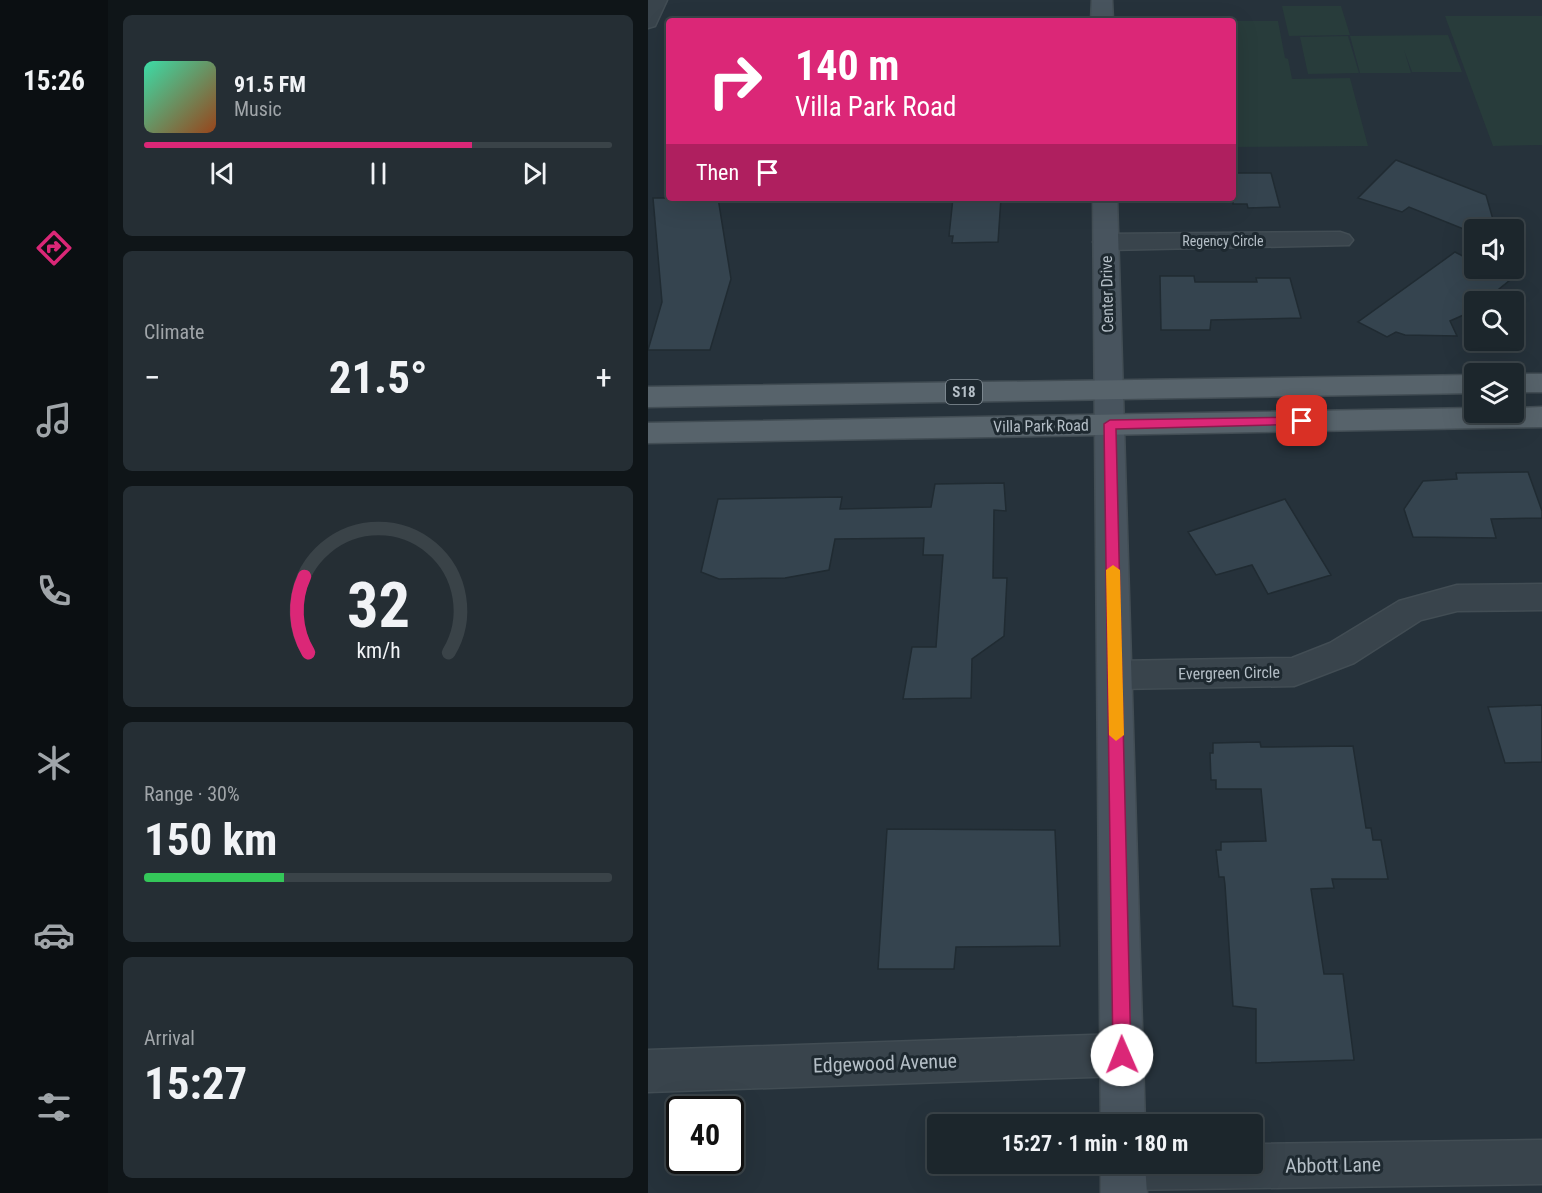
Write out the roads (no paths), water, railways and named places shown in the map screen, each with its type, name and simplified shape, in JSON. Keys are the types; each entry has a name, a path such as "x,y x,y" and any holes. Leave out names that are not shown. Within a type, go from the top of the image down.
{"main road":[{"path":"1524,383 1542,383"},
{"name":"S18","path":"648,398 1464,384"},
{"path":"736,432 744,396"},
{"name":"Villa Park Road","path":"648,433 1542,417"}],"street":[{"path":"648,22 657,0"},
{"path":"1102,0 1102,18"},
{"name":"Center Drive","path":"1106,201 1110,424"},
{"name":"Regency Circle","path":"1106,242 1340,240"},
{"path":"1110,424 1123,1114"},
{"name":"Evergreen Circle","path":"1115,675 1294,672 1341,653 1411,610 1457,598 1542,597"},
{"name":"Edgewood Avenue","path":"648,1071 1122,1055"},
{"name":"Abbott Lane","path":"1263,1162 1542,1162"}]}
